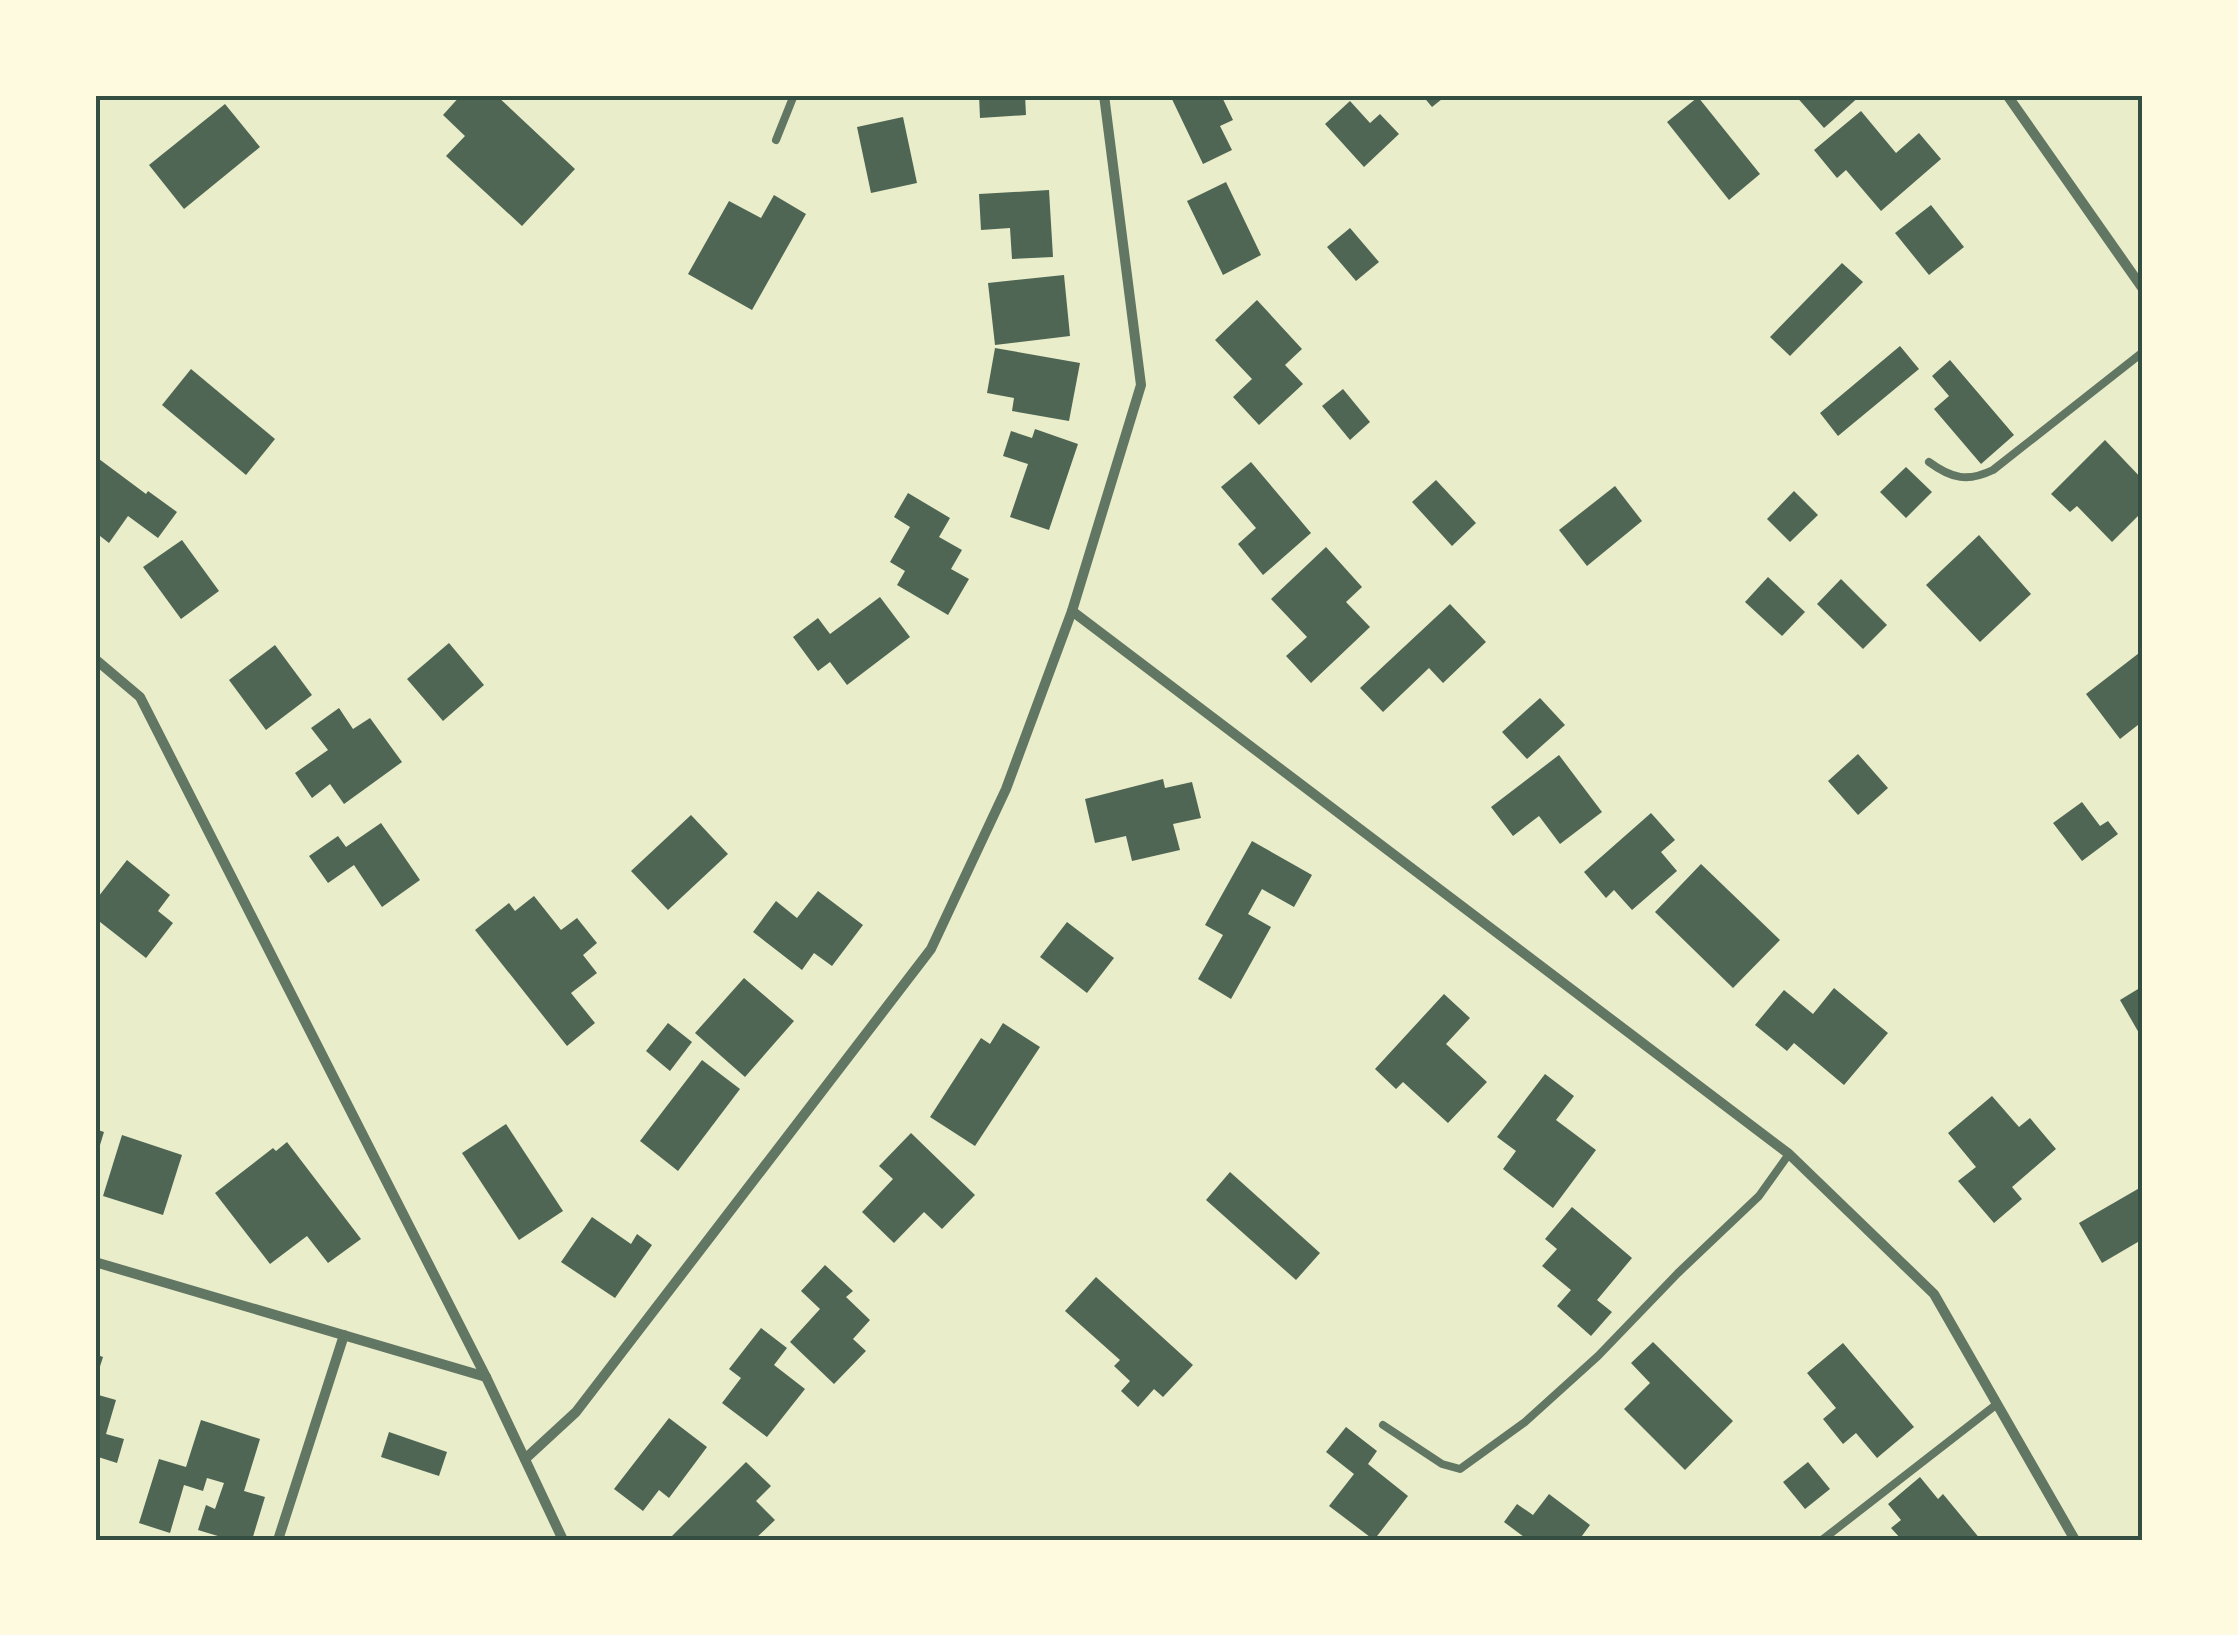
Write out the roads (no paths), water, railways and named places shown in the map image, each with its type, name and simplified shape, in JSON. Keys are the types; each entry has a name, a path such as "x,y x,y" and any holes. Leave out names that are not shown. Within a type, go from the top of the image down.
{"street":[{"path":"525,1459 576,1412 931,949 1006,789 1072,611 1141,385 1104,95"},
{"path":"2006,95 2143,289"},
{"path":"1072,611 1789,1154 1934,1294 2075,1540"},
{"path":"95,658 140,697 486,1377 563,1540"},
{"path":"95,1262 486,1377"},
{"path":"278,1540 344,1335"}],"lane":[{"path":"776,140 794,95"},
{"path":"1929,462 1944,474 1961,479 1976,478 1993,470 2143,352"},
{"path":"1383,1425 1442,1464 1460,1468 1525,1422 1598,1356 1759,1196 1789,1154"},
{"path":"1822,1540 1997,1404"}]}
